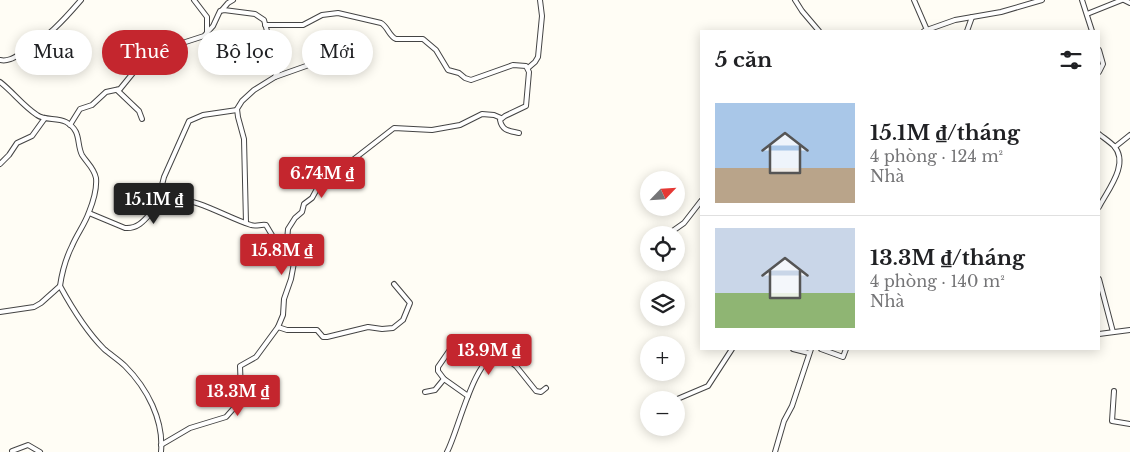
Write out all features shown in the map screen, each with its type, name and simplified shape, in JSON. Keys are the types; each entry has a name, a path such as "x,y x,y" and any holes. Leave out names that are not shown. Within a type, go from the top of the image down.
{"street":[{"path":"0,60 8,60 36,45 67,17 81,0"},
{"path":"194,0 207,18 207,30"},
{"path":"210,30 218,12 233,0"},
{"path":"528,68 538,57 542,16 540,0"},
{"path":"795,0 819,30"},
{"path":"914,0 925,30 956,20 1019,8 1042,0"},
{"path":"1082,0 1092,30"},
{"path":"1087,14 1123,0 1130,3"},
{"path":"222,10 256,14 264,20 278,69 275,77"},
{"path":"266,25 303,25 322,16 338,13 381,23 387,27 396,39 423,39 436,50 448,70 459,73 468,80 476,79 513,65 523,65 528,68"},
{"path":"967,30 972,17"},
{"path":"70,125 80,109 92,105 106,92 122,88 133,73 158,53 167,48 198,38"},
{"path":"1100,54 1103,64 1100,70"},
{"path":"246,223 244,138 237,110 242,101 254,90 275,77 302,67"},
{"path":"279,247 286,241 288,229 295,218 302,212 304,204 312,198 318,187 394,128 432,130 460,124 482,114 501,118 526,106 528,68"},
{"path":"0,82 37,115 45,118 56,118 70,125 78,137 82,155 94,171 96,177 89,213 71,247 63,269 60,286 34,307 0,312"},
{"path":"117,90 137,109 142,119"},
{"path":"166,200 162,185 164,177 189,121 203,115 237,110"},
{"path":"0,164 17,143 32,136 45,118"},
{"path":"501,118 501,125 506,130 519,133"},
{"path":"1100,135 1115,147 1119,159 1117,174 1100,205"},
{"path":"1115,147 1130,135"},
{"path":"89,213 130,228 139,226 158,205 166,200 183,200 223,212 253,226 266,225 279,247 292,260 294,265 284,299 283,315 278,327 256,357 240,366 240,392 234,408 226,416 190,428 161,445"},
{"path":"681,226 700,202"},
{"path":"1100,283 1113,332"},
{"path":"278,327 287,330 317,330 323,337 368,327 393,328 402,320 410,303 394,284"},
{"path":"60,286 90,332 105,349 124,364 143,389 158,421 160,452"},
{"path":"1100,334 1130,330"},
{"path":"456,341 438,367 438,371 444,379 468,396"},
{"path":"685,396 708,386 731,350"},
{"path":"824,350 842,357 846,350"},
{"path":"774,452 811,351"},
{"path":"447,452 454,440 456,428 468,396 484,366 493,355 497,353 502,355 516,366 536,391 541,392 546,388"},
{"path":"425,392 435,390 444,379"},
{"path":"1114,391 1112,420 1130,424"},
{"path":"12,451 28,445 40,452"}]}
